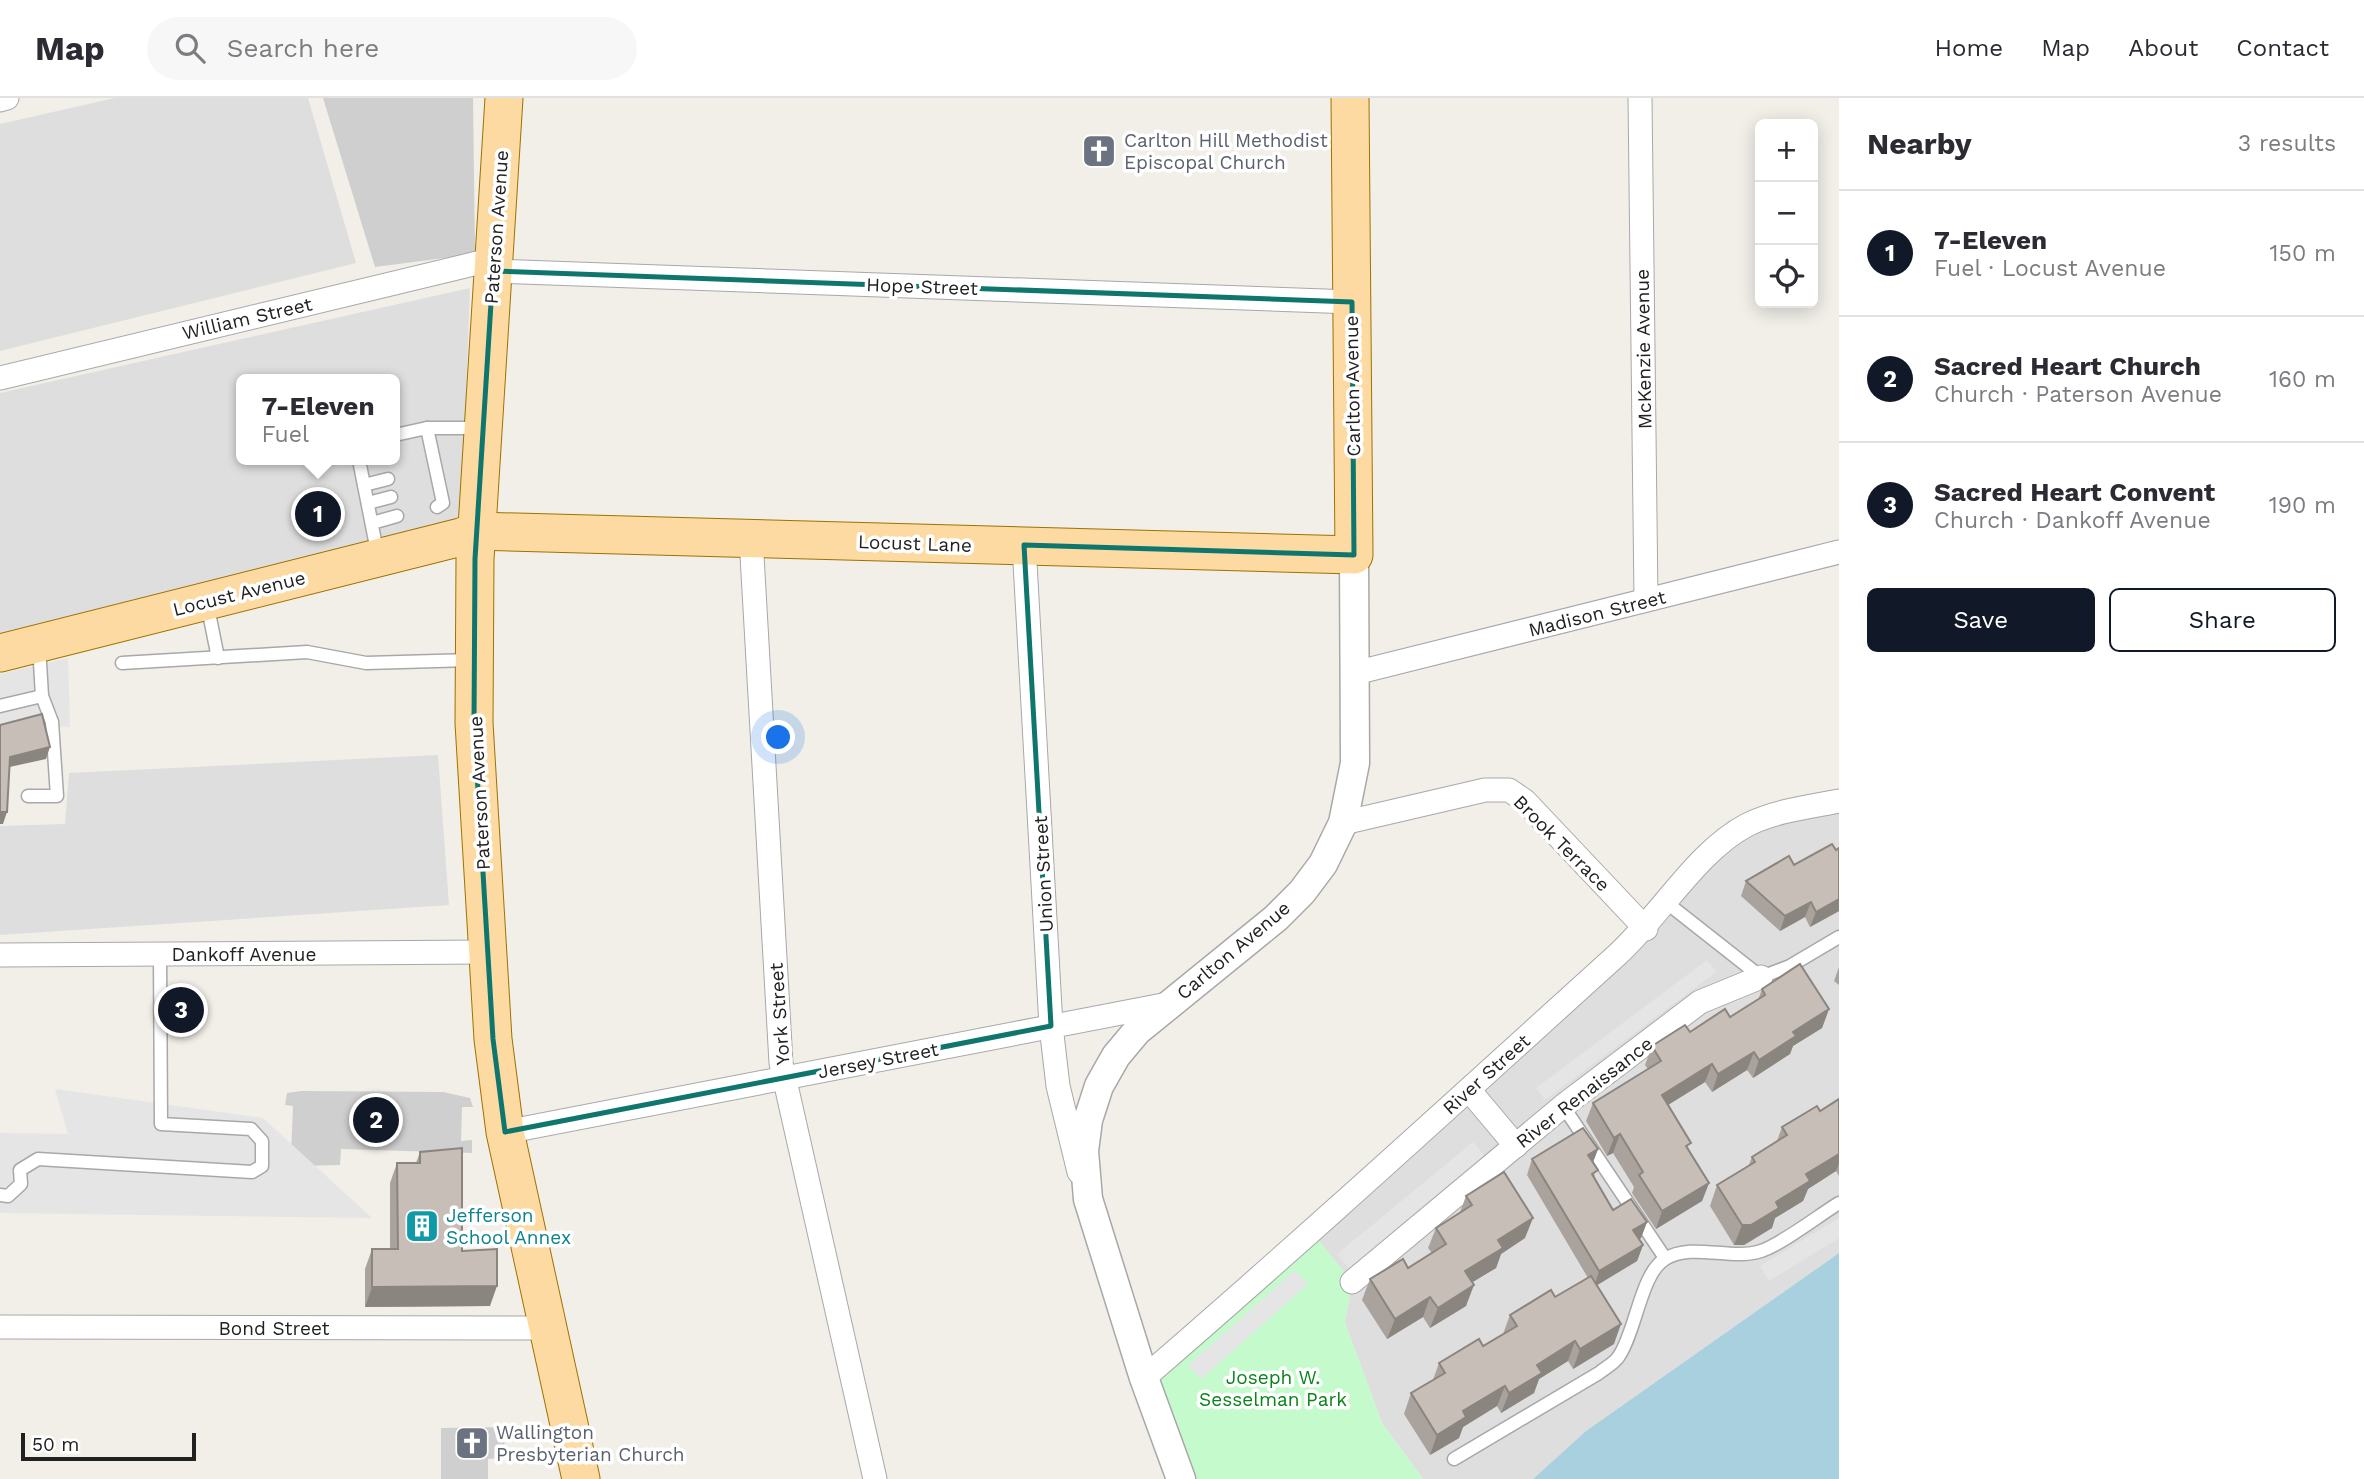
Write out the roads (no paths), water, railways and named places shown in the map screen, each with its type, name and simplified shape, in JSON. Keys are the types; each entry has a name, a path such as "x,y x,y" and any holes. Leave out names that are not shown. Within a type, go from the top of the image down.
{"main road":[{"name":"Paterson Avenue","path":"504,98 476,531 474,723 493,1039 505,1132 581,1479"},
{"name":"Carlton Avenue","path":"1350,98 1354,555"},
{"name":"Locust Lane","path":"476,531 1354,555"},
{"name":"Locust Avenue","path":"0,653 206,602 375,540 476,531"}],"street":[{"path":"0,100 8,98"},
{"name":"McKenzie Avenue","path":"1640,98 1646,600"},
{"name":"Hope Street","path":"493,265 1352,302"},
{"name":"William Street","path":"0,377 493,265"},
{"name":"York Street","path":"751,538 784,1078 876,1479"},
{"name":"Union Street","path":"1024,545 1051,1026 1058,1086 1071,1145 1088,1199"},
{"name":"Madison Street","path":"1355,673 1839,552"},
{"name":"Carlton Avenue","path":"1181,1479 1144,1378 1088,1199 1084,1151 1088,1120 1099,1086 1116,1056 1137,1031 1168,1003 1276,918 1301,892 1322,864 1343,823 1355,763 1354,555"},
{"name":"Brook Terrace","path":"1343,823 1485,790 1509,790 1525,801 1646,929"},
{"name":"River Street","path":"1144,1378 1646,929 1707,854 1747,825 1784,811 1839,801"},
{"name":"Dankoff Avenue","path":"0,955 487,952"},
{"name":"River Renaissance","path":"1352,1282 1563,1106 1700,1002 1761,977"},
{"name":"Jersey Street","path":"505,1132 1168,1003"},
{"path":"1469,1090 1516,1146"},
{"name":"Bond Street","path":"0,1328 548,1328"}],"lane":[{"path":"426,428 431,468 443,503 437,507"},
{"path":"400,434 426,428 483,428"},
{"path":"360,465 375,540"},
{"path":"364,485 388,480"},
{"path":"368,503 391,497"},
{"path":"375,540 397,516"},
{"path":"206,602 218,658"},
{"path":"27,796 57,796 52,722 42,696 39,643"},
{"path":"122,663 307,652 366,663 475,660"},
{"path":"0,706 42,696"},
{"path":"1667,903 1761,977"},
{"name":"River Renaissance","path":"1761,977 1790,966 1839,937"},
{"path":"0,1195 8,1196 21,1184 20,1170 38,1159 252,1172 262,1166 262,1141 251,1129 161,1124 160,954"},
{"path":"1563,1106 1665,1258"},
{"path":"1454,1460 1599,1373 1618,1358 1633,1328 1645,1287 1665,1258 1683,1253 1735,1255 1762,1251 1839,1203"}],"water":[{"path":"1839,1253 1839,1479 1533,1479 1586,1431"}],"place":[{"name":"Carlton Hill Methodist Episcopal Church","path":"1099,151"},
{"name":"7-Eleven","path":"318,514"},
{"name":"Sacred Heart Convent","path":"181,1010"},
{"name":"Sacred Heart Church","path":"376,1120"},
{"name":"Jefferson School Annex","path":"422,1226"},
{"name":"Wallington Presbyterian Church","path":"472,1443"}],"park label":[{"name":"Joseph W. Sesselman Park","path":"1273,1388"}]}
